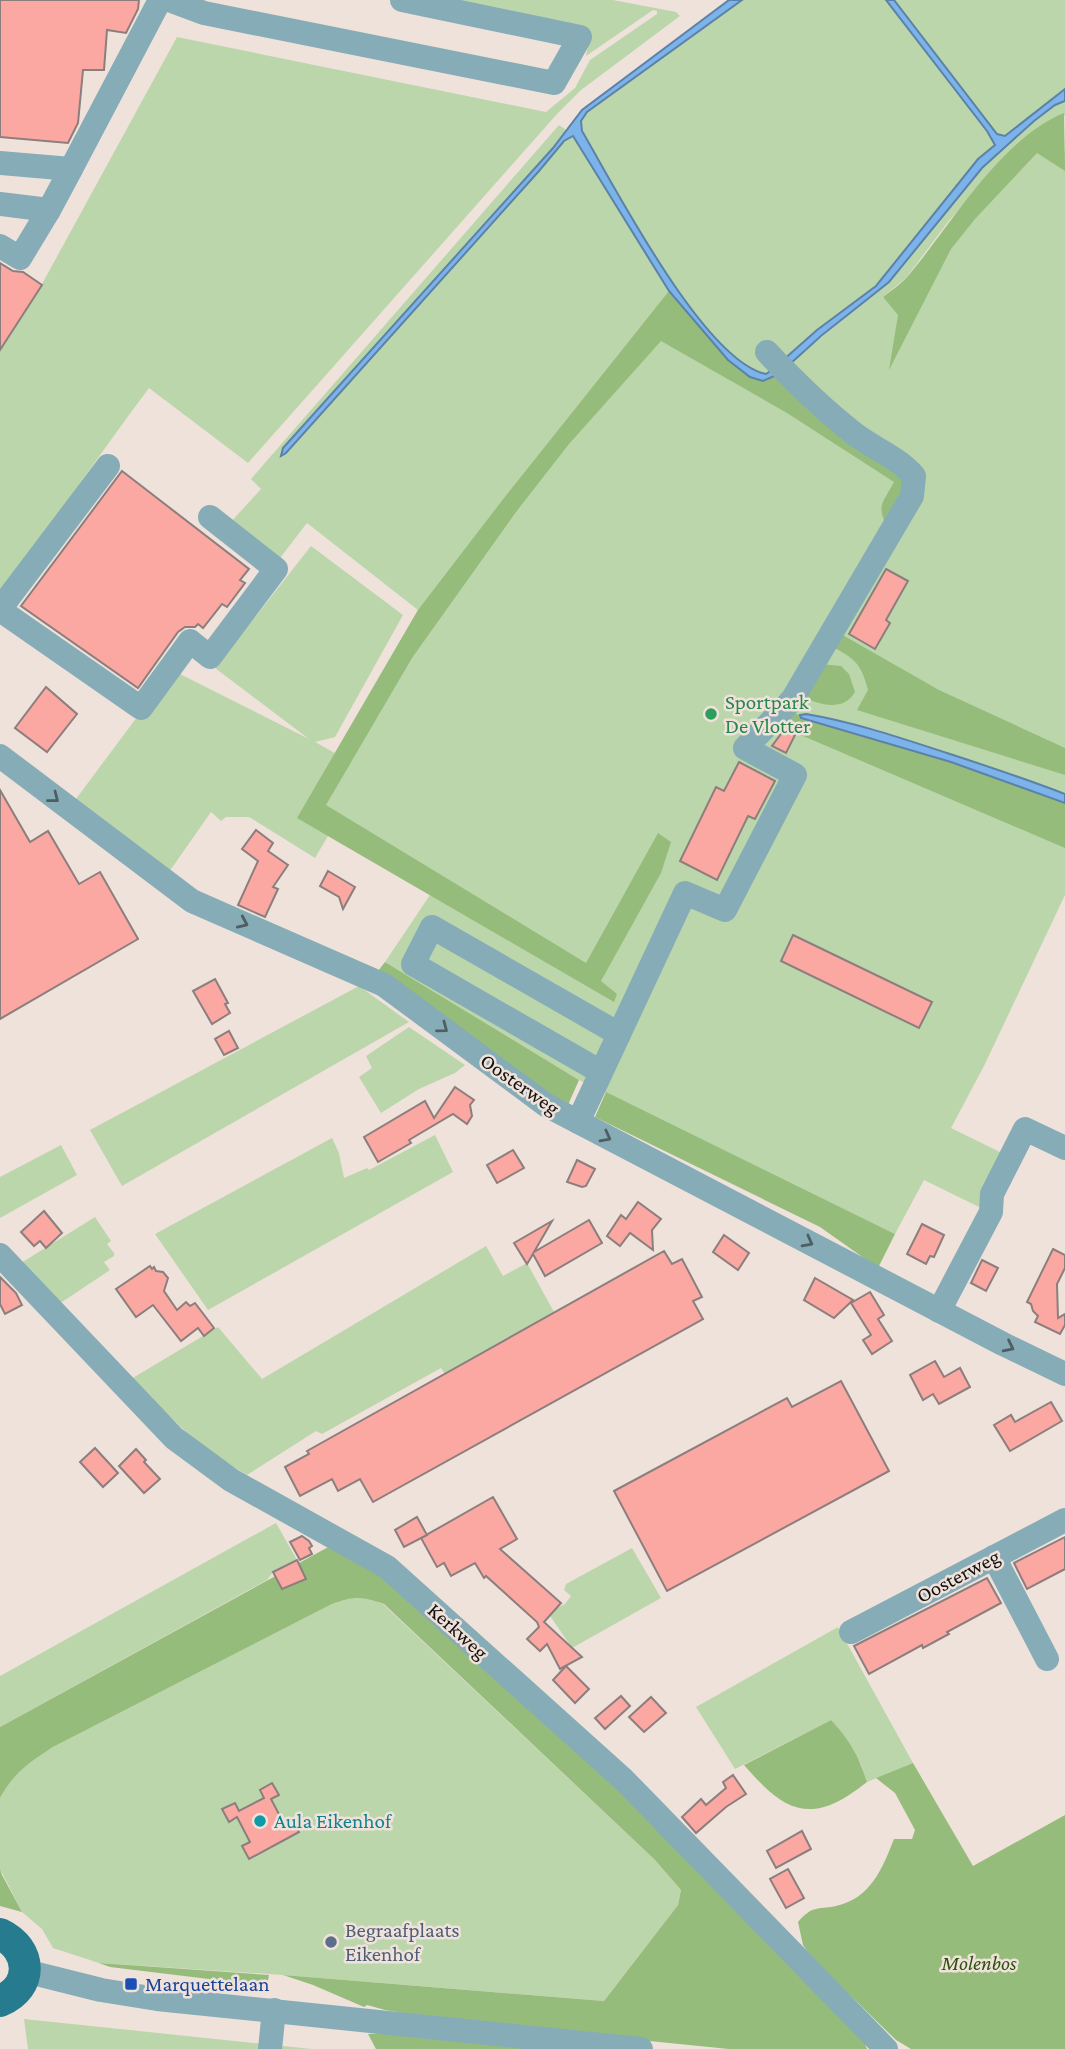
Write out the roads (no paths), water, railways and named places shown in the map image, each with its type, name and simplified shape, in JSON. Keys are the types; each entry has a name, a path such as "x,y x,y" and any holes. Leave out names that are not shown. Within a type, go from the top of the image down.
{"main road":[{"path":"0,1934 19,1948 25,1971 14,1994 0,2001"}],"street":[{"path":"0,246 20,258 49,210 160,0"},
{"path":"169,0 204,13 554,83 580,37 402,0"},
{"path":"0,163 71,169"},
{"path":"0,204 49,210"},
{"path":"578,1122 685,893 725,910 795,775 745,748 792,700 912,496 914,476 907,468 856,435 776,362"},
{"path":"108,466 0,609 141,708 190,642 210,657 276,569 210,517"},
{"name":"Oosterweg","path":"0,756 192,901 384,985 546,1105 1065,1374"},
{"path":"601,1072 413,964 432,927 619,1034"},
{"path":"939,1311 991,1212 992,1194 1025,1129 1065,1148"},
{"name":"Kerkweg","path":"0,1255 174,1438 231,1480 387,1567 624,1780 886,2049"},
{"name":"Oosterweg","path":"851,1632 1065,1520"},
{"path":"994,1557 1047,1659"},
{"path":"25,1971 101,1990 157,2000 641,2049"},
{"path":"270,2049 274,2010"}],"water":[{"path":"729,0 742,0 587,112 581,121 582,131 638,229 689,306 716,338 742,362 766,374 817,330 876,286 978,159 995,145 886,0 894,0 997,134 1005,136 1065,89 1065,101 1034,121 982,168 889,282 821,336 779,374 763,381 750,377 728,360 669,291 573,136 564,141 281,456 283,448 553,148 582,110"},
{"path":"806,714 877,731 1006,773 1065,794 1065,803 951,762 801,718 800,715"}],"place":[{"name":"Sportpark De Vlotter","path":"711,714"},
{"name":"Aula Eikenhof","path":"260,1821"},
{"name":"Begraafplaats Eikenhof","path":"331,1942"},
{"name":"Marquettelaan","path":"131,1984"}],"park label":[{"name":"Molenbos","path":"979,1963"}]}
